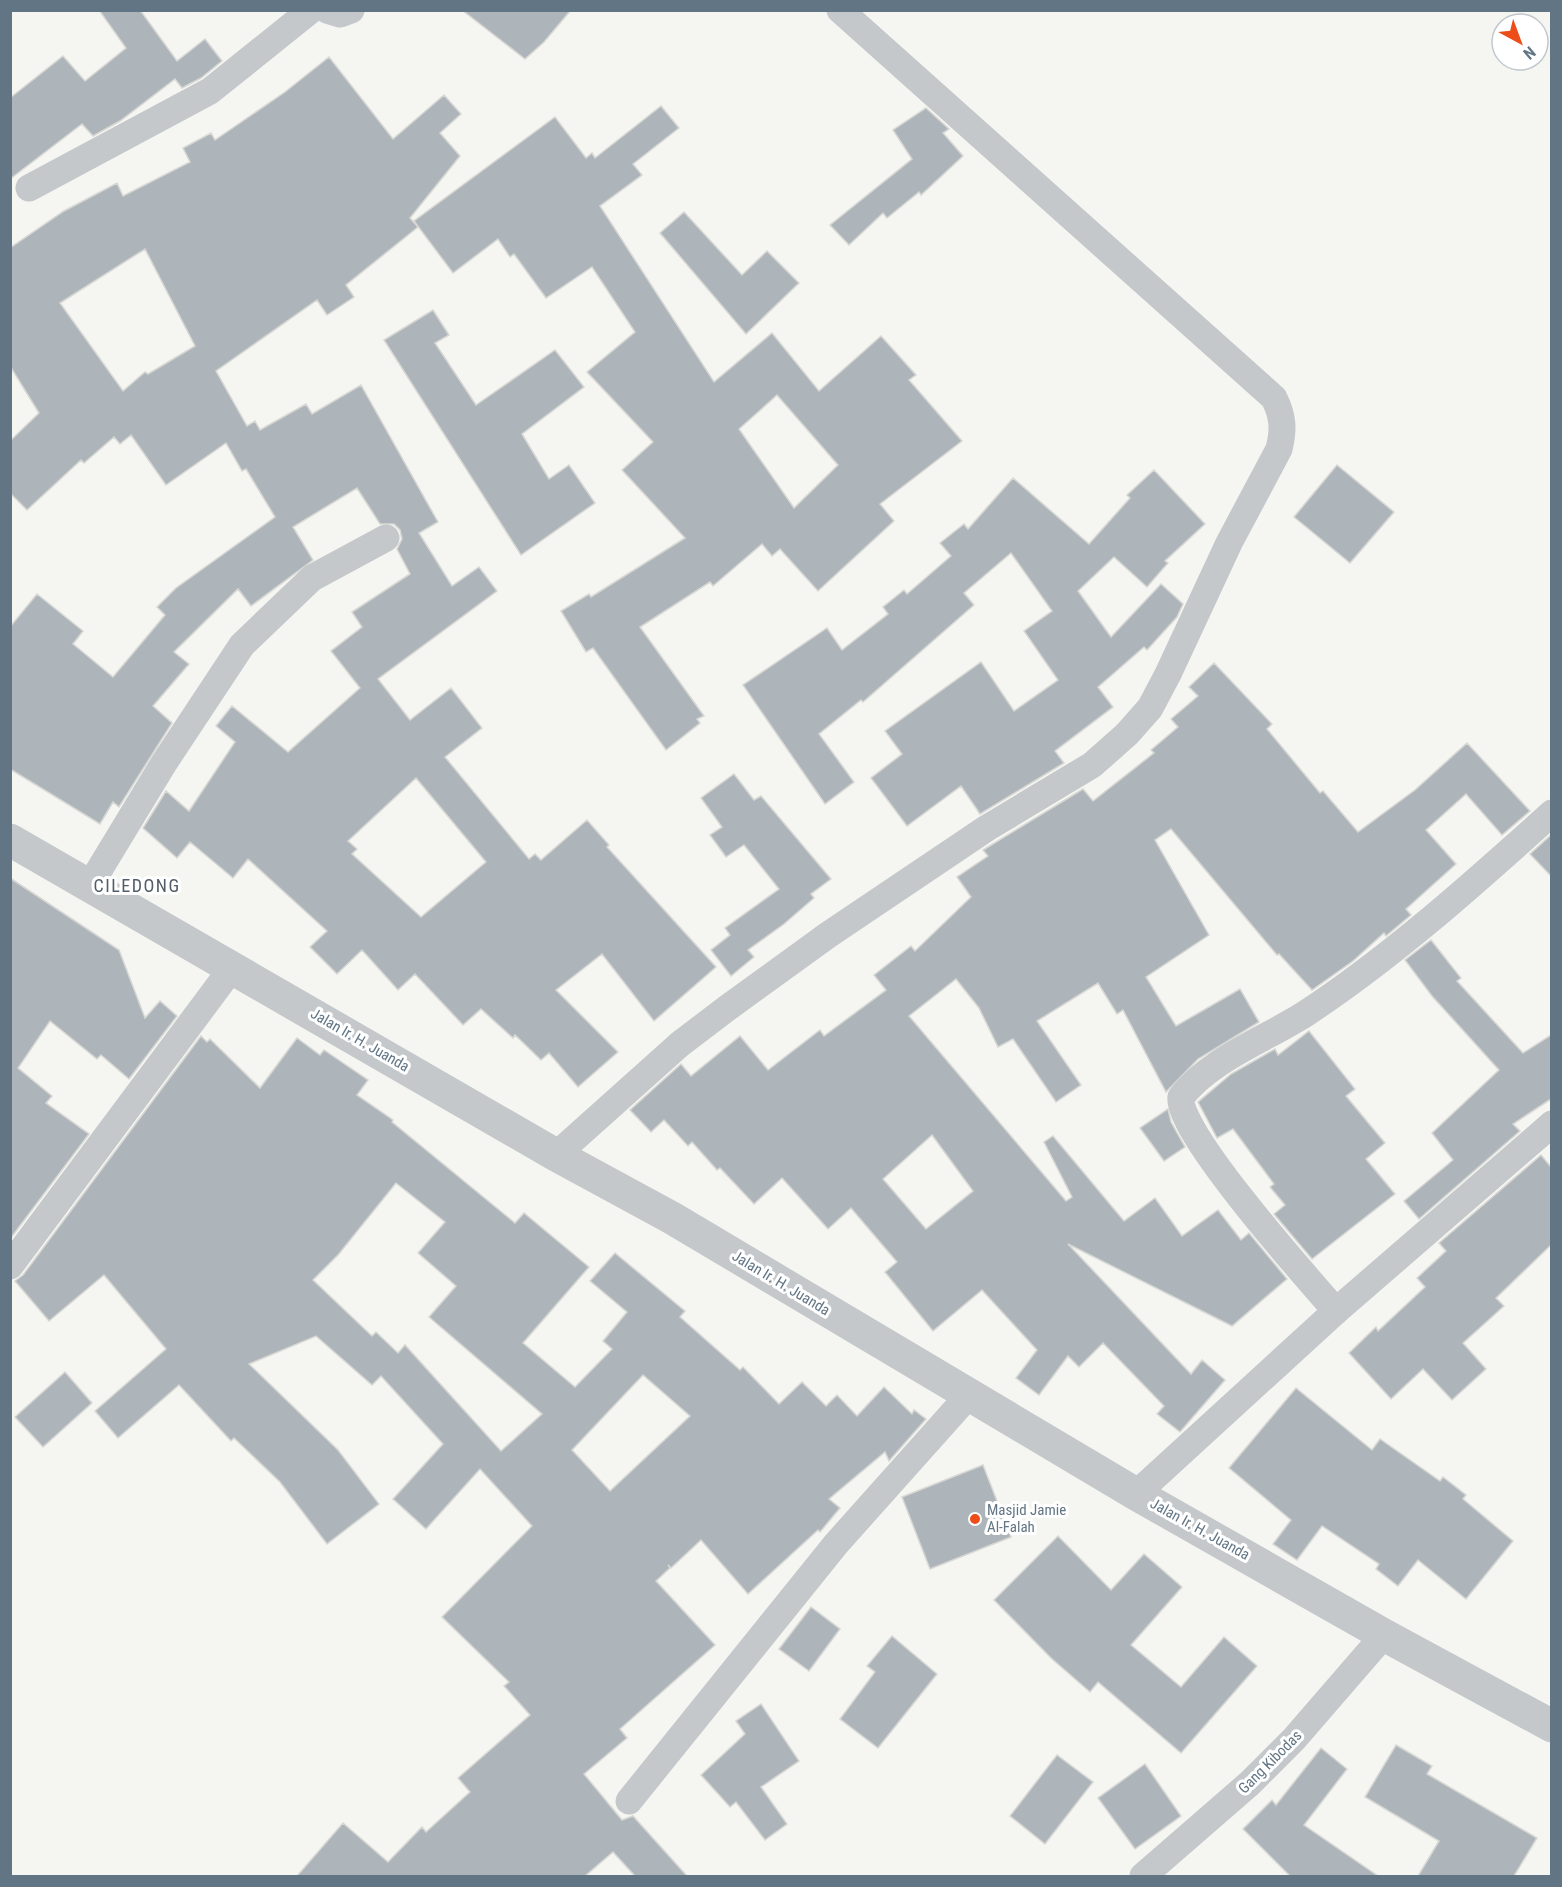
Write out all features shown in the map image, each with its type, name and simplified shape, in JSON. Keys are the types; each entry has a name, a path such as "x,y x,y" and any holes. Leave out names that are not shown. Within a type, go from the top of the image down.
{"street":[{"path":"29,188 210,91 311,10"},
{"path":"327,10 340,14 351,10"},
{"path":"556,1155 680,1044 726,1009 828,935 987,828 1092,765 1127,734 1150,708 1229,543 1279,449 1283,432 1282,414 1274,398 840,10"},
{"path":"90,885 164,763 242,645 312,578 386,538"},
{"path":"1336,1311 1240,1195 1191,1129 1181,1112 1181,1098 1207,1074 1305,1014 1391,951 1467,890 1551,813"},
{"name":"Jalan Ir. H. Juanda","path":"10,840 556,1155 672,1218 1136,1494 1384,1635 1551,1725"},
{"path":"10,1266 232,968"},
{"path":"1136,1494 1336,1311 1551,1124"},
{"path":"629,1801 836,1544 969,1395"},
{"name":"Gang Kibodas","path":"1143,1876 1250,1783 1301,1731 1384,1635"}],"building":[{"path":"99,10 140,10 177,61 205,39 222,61 201,78 182,88 175,79 120,121 93,136 82,124 10,179 10,98 63,56 85,81 126,48"},
{"path":"462,10 571,10 544,42 525,59"},
{"path":"329,57 393,139 444,95 461,114 440,133 460,156 410,218 418,227 346,285 354,297 327,315 317,300 216,371 247,426 255,421 260,430 306,404 312,414 361,385 438,522 419,533 452,586 479,567 497,591 378,679 410,720 451,688 482,728 445,757 529,859 535,854 541,860 587,820 609,845 607,847 716,967 654,1021 602,954 556,990 618,1052 578,1087 549,1053 541,1060 515,1035 513,1038 481,1009 463,1025 415,974 398,990 362,950 337,974 310,947 327,931 248,859 233,878 190,842 177,858 143,828 166,791 189,811 235,742 216,726 232,706 288,752 360,688 331,651 362,627 352,612 410,574 397,549 402,539 400,530 394,524 380,524 357,488 293,527 313,560 251,606 238,589 174,652 189,664 153,706 172,723 119,807 113,802 100,824 10,769 10,627 37,594 83,631 73,644 113,677 165,615 157,607 176,588 275,517 246,469 242,471 226,443 166,485 131,435 120,444 114,437 84,463 81,460 27,510 10,493 10,441 39,413 10,366 10,248 64,211 117,183 123,196 190,162 183,148 211,133 215,140 285,92","holes":["145,249 195,346 148,374 145,372 123,391 60,303","416,778 486,862 421,917 352,854 357,849 348,841"]},
{"path":"661,106 679,128 633,164 642,175 600,206 714,382 772,333 819,391 881,336 916,375 909,380 962,441 880,504 894,521 818,591 780,549 772,556 762,544 713,586 710,582 640,627 704,716 697,719 700,723 666,750 593,648 586,652 561,611 589,594 591,597 685,538 622,470 653,442 587,372 635,332 592,267 546,298 514,254 510,257 498,239 453,273 414,221 555,117 586,158 592,153 595,158","holes":["777,395 838,465 794,508 739,429"]},
{"path":"926,108 949,129 943,133 963,156 921,195 919,192 887,218 883,213 849,245 830,225 912,159 893,130"},
{"path":"684,212 742,275 767,251 799,283 746,334 660,233"},
{"path":"433,310 449,335 435,343 476,405 555,350 584,387 522,434 549,479 569,465 595,503 521,555 384,340"},
{"path":"1337,465 1394,512 1350,563 1294,517"},
{"path":"1154,470 1205,524 1165,561 1168,563 1147,587 1114,557 1078,591 1111,637 1161,584 1183,604 1177,617 1147,650 1144,647 1098,687 1113,707 1055,751 1064,763 980,814 961,786 907,826 871,778 902,754 885,731 981,662 1014,711 1058,680 1024,631 1052,611 1011,553 964,593 974,605 863,702 861,700 819,734 854,782 825,804 743,685 827,628 842,650 888,614 883,607 904,590 907,594 951,556 940,543 964,524 968,529 1013,478 1089,544 1130,498 1127,495"},
{"path":"1214,663 1272,724 1267,729 1320,793 1323,791 1358,832 1415,790 1467,743 1530,811 1502,835 1466,794 1426,830 1456,864 1406,909 1411,915 1386,936 1384,933 1353,961 1312,990 1279,954 1277,955 1171,829 1155,840 1209,935 1146,977 1176,1026 1240,989 1259,1022 1198,1059 1166,1092 1123,1010 1117,1014 1098,983 1037,1021 1081,1085 1056,1102 1013,1039 998,1047 979,1008 956,979 909,1016 1066,1201 1072,1197 1044,1142 1053,1136 1124,1221 1155,1198 1182,1236 1218,1210 1241,1240 1249,1233 1287,1279 1232,1326 1068,1244 1191,1374 1202,1360 1225,1380 1180,1432 1157,1414 1164,1406 1103,1343 1079,1367 1068,1356 1039,1395 1016,1378 1037,1350 982,1290 933,1331 885,1272 897,1262 851,1208 828,1229 782,1178 754,1204 720,1168 717,1170 692,1142 688,1146 664,1120 651,1132 630,1110 681,1064 691,1076 740,1036 768,1070 820,1030 824,1036 886,990 874,975 911,946 915,951 971,897 957,877 988,856 983,850 1083,789 1093,801 1154,753 1151,750 1178,727 1171,719 1198,696 1189,687","holes":["932,1135 973,1191 926,1229 883,1179"]},
{"path":"734,774 754,800 761,796 831,879 811,894 814,898 784,924 748,950 754,957 731,976 711,950 730,935 725,928 779,889 744,845 726,857 710,835 722,827 701,798"},
{"path":"1551,835 1551,876 1530,854"},
{"path":"10,878 119,950 145,1018 160,1001 177,1016 129,1079 101,1055 97,1059 50,1021 18,1068 52,1096 46,1103 89,1134 10,1239"},
{"path":"1431,940 1461,978 1457,981 1523,1053 1551,1035 1551,1099 1513,1124 1520,1131 1419,1219 1404,1201 1453,1160 1432,1133 1499,1070 1432,996 1405,960"},
{"path":"1309,1031 1355,1089 1346,1096 1385,1143 1366,1159 1395,1194 1312,1259 1274,1214 1285,1205 1270,1187 1274,1184 1233,1129 1217,1138 1198,1102 1231,1074 1275,1049 1278,1055"},
{"path":"201,1036 207,1042 210,1039 260,1088 297,1038 320,1055 324,1050 368,1080 357,1095 393,1120 392,1122 515,1223 524,1213 589,1267 523,1343 575,1387 612,1349 603,1341 627,1312 590,1281 615,1253 685,1311 680,1317 740,1370 743,1367 779,1404 802,1382 826,1406 837,1395 857,1416 884,1387 912,1414 914,1410 926,1419 889,1461 885,1452 829,1499 840,1508 820,1532 818,1530 748,1594 701,1540 671,1568 668,1565 670,1568 656,1581 715,1645 620,1729 627,1738 584,1774 622,1820 633,1816 687,1876 635,1876 613,1852 585,1876 297,1876 343,1823 388,1862 422,1827 426,1832 470,1792 458,1778 530,1715 504,1686 509,1682 442,1617 532,1526 480,1469 426,1529 393,1499 443,1444 381,1376 372,1385 316,1336 249,1364 338,1450 379,1504 327,1544 280,1482 234,1438 231,1441 179,1385 118,1438 95,1411 166,1349 104,1275 49,1321 15,1281 23,1275","holes":["396,1183 445,1222 418,1253 456,1286 429,1317 542,1414 501,1451 405,1345 398,1353 376,1332 372,1336 313,1280 338,1255","643,1375 690,1416 610,1491 572,1450"]},
{"path":"1168,1109 1171,1122 1185,1147 1164,1161 1140,1128"},
{"path":"1541,1155 1551,1167 1551,1245 1496,1298 1504,1306 1463,1343 1486,1369 1452,1400 1423,1369 1391,1399 1349,1353 1376,1327 1378,1331 1425,1287 1417,1278 1446,1251 1439,1243"},
{"path":"65,1372 92,1403 43,1447 15,1417"},
{"path":"1296,1388 1372,1450 1380,1439 1440,1481 1443,1477 1466,1495 1463,1499 1513,1541 1466,1599 1418,1560 1398,1586 1376,1569 1379,1564 1322,1526 1297,1560 1273,1544 1291,1520 1229,1468"},
{"path":"983,1465 1011,1537 930,1569 902,1497"},
{"path":"1058,1536 1111,1590 1144,1554 1182,1587 1131,1645 1181,1687 1224,1637 1257,1666 1181,1753 1098,1682 1090,1692 1051,1658 994,1600"},
{"path":"811,1607 840,1629 809,1671 779,1649"},
{"path":"892,1636 937,1674 878,1748 840,1719 875,1672 867,1666"},
{"path":"761,1704 799,1761 761,1787 787,1824 765,1840 736,1802 730,1807 701,1775 745,1734 736,1721"},
{"path":"1396,1745 1432,1766 1427,1774 1537,1838 1514,1876 1418,1876 1439,1841 1365,1797"},
{"path":"1321,1748 1347,1769 1304,1825 1378,1876 1290,1876 1243,1829 1272,1800 1276,1805"},
{"path":"1057,1755 1093,1782 1045,1844 1010,1816"},
{"path":"1145,1764 1181,1816 1135,1849 1098,1798"}],"place":[{"name":"Masjid Jamie Al-Falah","path":"975,1519"}],"district":[{"name":"CILEDONG","path":"137,885"}]}
